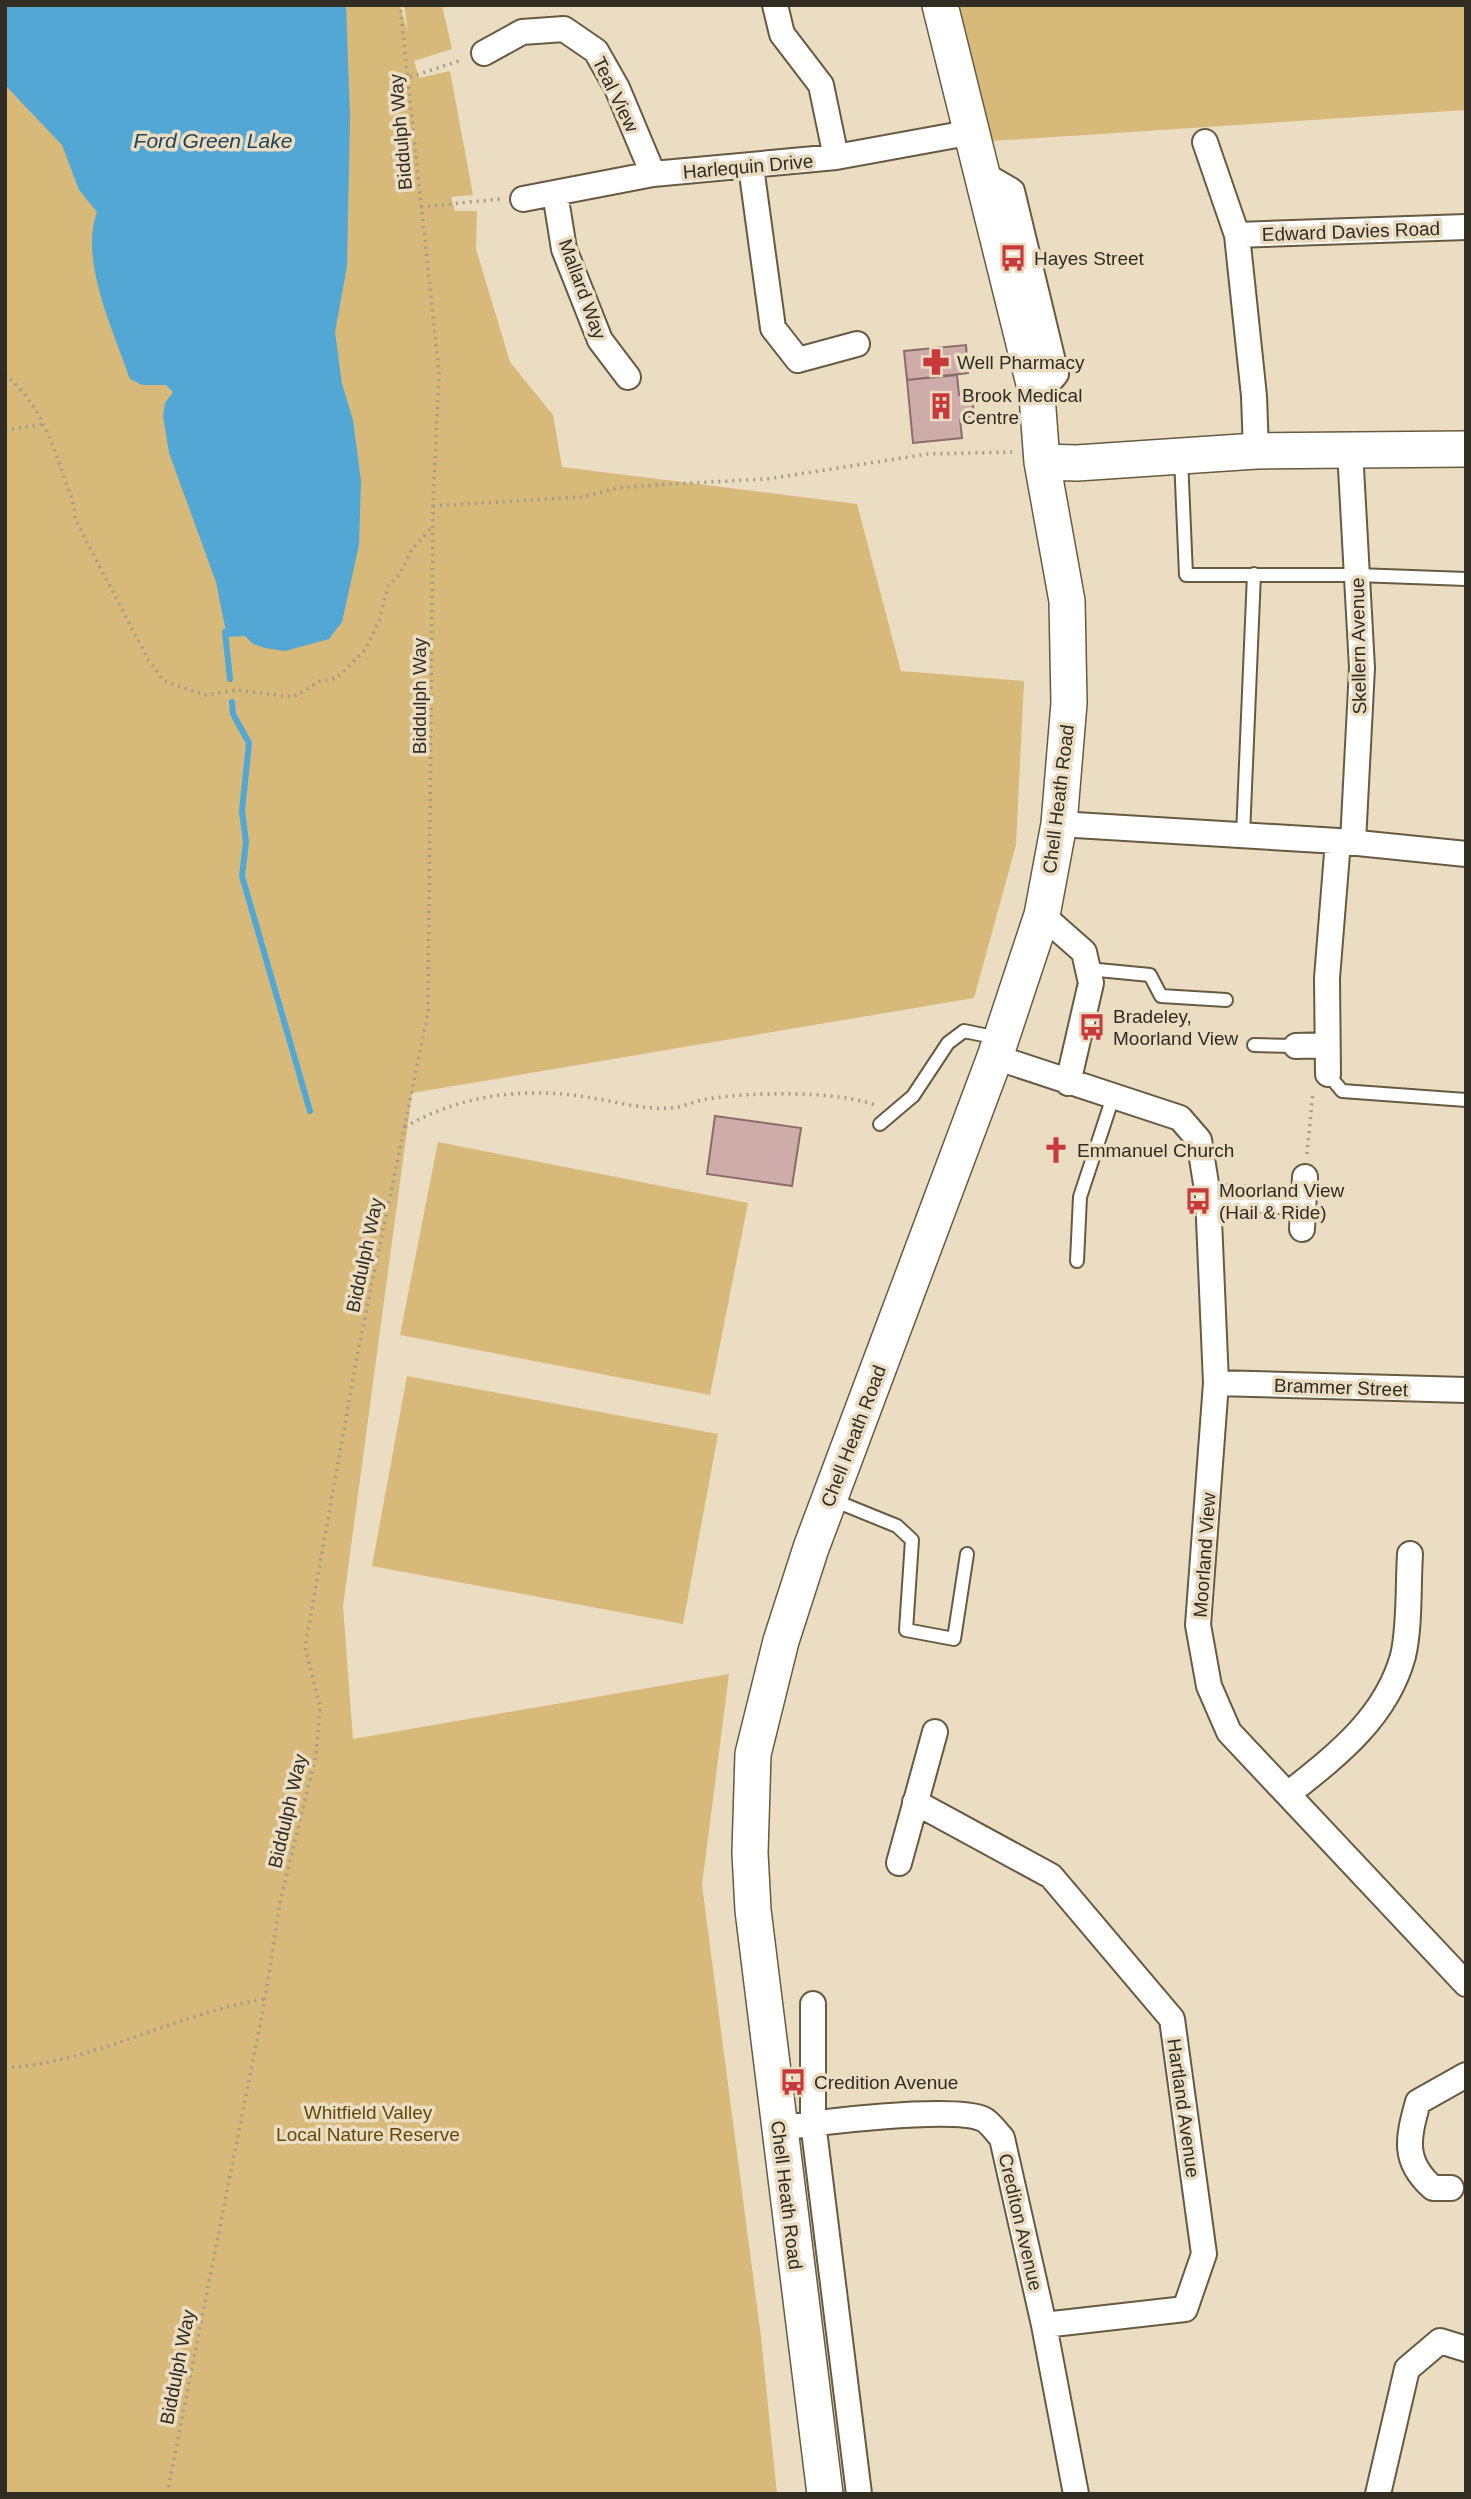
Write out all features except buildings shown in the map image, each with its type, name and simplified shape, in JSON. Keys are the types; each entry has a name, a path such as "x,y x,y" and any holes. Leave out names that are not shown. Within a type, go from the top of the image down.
{"street":[{"path":"775,5 782,34 821,85 836,158"},
{"name":"Chell Heath Road","path":"825,2494 753,1910 750,1853 753,1754 780,1640 830,1498 998,1048 1042,915 1059,824 1069,703 1067,601 1041,456 1037,396 940,5"},
{"name":"Teal View","path":"484,53 522,32 564,29 596,51 617,88 653,174"},
{"name":"Harlequin Drive","path":"523,199 653,174 836,158 973,132"},
{"name":"Edward Davies Road","path":"1205,142 1237,235 1254,396 1256,451"},
{"path":"751,167 774,328 798,360 857,344"},
{"name":"Mallard Way","path":"555,193 564,250 600,340 628,377"},
{"name":"Edward Davies Road","path":"1237,235 1466,227"},
{"path":"1041,456 1181,457 1256,451 1466,449"},
{"name":"Skellern Avenue","path":"1328,1074 1327,978 1345,841 1362,668 1350,450"},
{"path":"1059,824 1345,841 1466,855"},
{"path":"1042,915 1084,952 1091,983 1068,1083"},
{"path":"1296,1046 1327,1045"},
{"name":"Moorland View","path":"998,1048 1068,1083 1180,1118 1199,1140 1208,1196 1216,1383 1198,1626 1209,1686 1229,1732 1466,1983"},
{"path":"1302,1229 1305,1177"},
{"path":"1208,1196 1303,1203"},
{"name":"Brammer Street","path":"1216,1383 1466,1390"},
{"path":"1288,1794 1349,1745 1386,1700 1403,1655 1410,1554"},
{"path":"899,1863 935,1732"},
{"name":"Hartland Avenue","path":"915,1802 1051,1876 1172,2019 1204,2254 1185,2309 1044,2325"},
{"name":"Chell Heath Road","path":"813,2004 813,2122 859,2494"},
{"path":"1451,2188 1433,2188 1416,2174 1409,2135 1418,2102 1466,2075"},
{"name":"Crediton Avenue","path":"778,2129 813,2122 960,2114 984,2119 1002,2138 1044,2325 1076,2494"},
{"path":"1378,2494 1407,2369 1440,2341 1466,2349"}],"lane":[{"path":"1181,457 1186,575 1255,573 1466,579"},
{"path":"1243,835 1255,573"},
{"path":"1088,969 1150,975 1161,996 1226,1000"},
{"path":"880,1124 912,1096 948,1043 964,1031 981,1032 998,1048"},
{"path":"1254,1045 1296,1046"},
{"path":"1328,1074 1342,1091 1466,1100"},
{"path":"1077,1261 1080,1197 1114,1097"},
{"path":"830,1498 907,1532 912,1541 906,1630 954,1639 967,1554"}],"path":[{"name":"Biddulph Way","path":"167,2494 265,1999 279,1902 316,1755 320,1706 305,1647 358,1351 428,1013 433,506 439,372 410,78 400,5"},
{"path":"410,78 484,53"},
{"path":"421,207 523,199"},
{"path":"5,374 26,393 46,424 75,500 75,519 149,661 164,681 205,695 237,690 293,697 320,681 337,678 365,650 379,621 388,586 400,574 412,549 433,526"},
{"path":"5,430 46,424"},
{"path":"433,506 583,497 617,488 654,485 767,480 928,454 1041,456"},
{"path":"1305,1177 1313,1084 1328,1074"},
{"path":"405,1127 433,1112 521,1093 577,1095 674,1108 710,1098 820,1095 858,1098 892,1112"},
{"path":"5,2068 37,2066 108,2049 226,2005 265,1999"}],"green space":[{"name":"Whitfield Valley Local Nature Reserve","path":"5,5 400,5 408,33 404,5 442,5 452,49 414,61 419,78 450,71 473,195 451,197 455,211 477,211 476,249 510,362 553,415 562,467 857,504 901,671 1024,681 1016,845 974,998 412,1093 343,1606 353,1739 729,1674 702,1885 761,2337 777,2494 5,2494"},
{"path":"950,5 1466,5 1466,110 976,142"},
{"path":"438,1142 748,1203 710,1395 400,1335"},
{"path":"407,1376 718,1434 683,1624 372,1566"}],"water":[{"name":"Ford Green Lake","path":"5,5 346,5 350,116 347,266 335,332 342,384 353,420 361,481 359,545 342,622 329,639 285,651 253,644 245,636 227,637 216,582 169,453 163,416 165,403 173,392 166,385 142,385 130,379 95,274 92,252 97,212 79,190 62,145 5,85"}],"waterway":[{"path":"225,632 230,679"},
{"path":"232,702 233,714 249,743 242,811 246,842 242,876 310,1111"}],"place":[{"name":"Hayes Street","path":"1013,258"},
{"name":"Well Pharmacy","path":"936,362"},
{"name":"Brook Medical Centre","path":"941,406"},
{"name":"Bradeley, Moorland View","path":"1092,1027"},
{"name":"Emmanuel Church","path":"1056,1150"},
{"name":"Moorland View (Hail & Ride)","path":"1198,1201"},
{"name":"Credition Avenue","path":"793,2082"}]}
